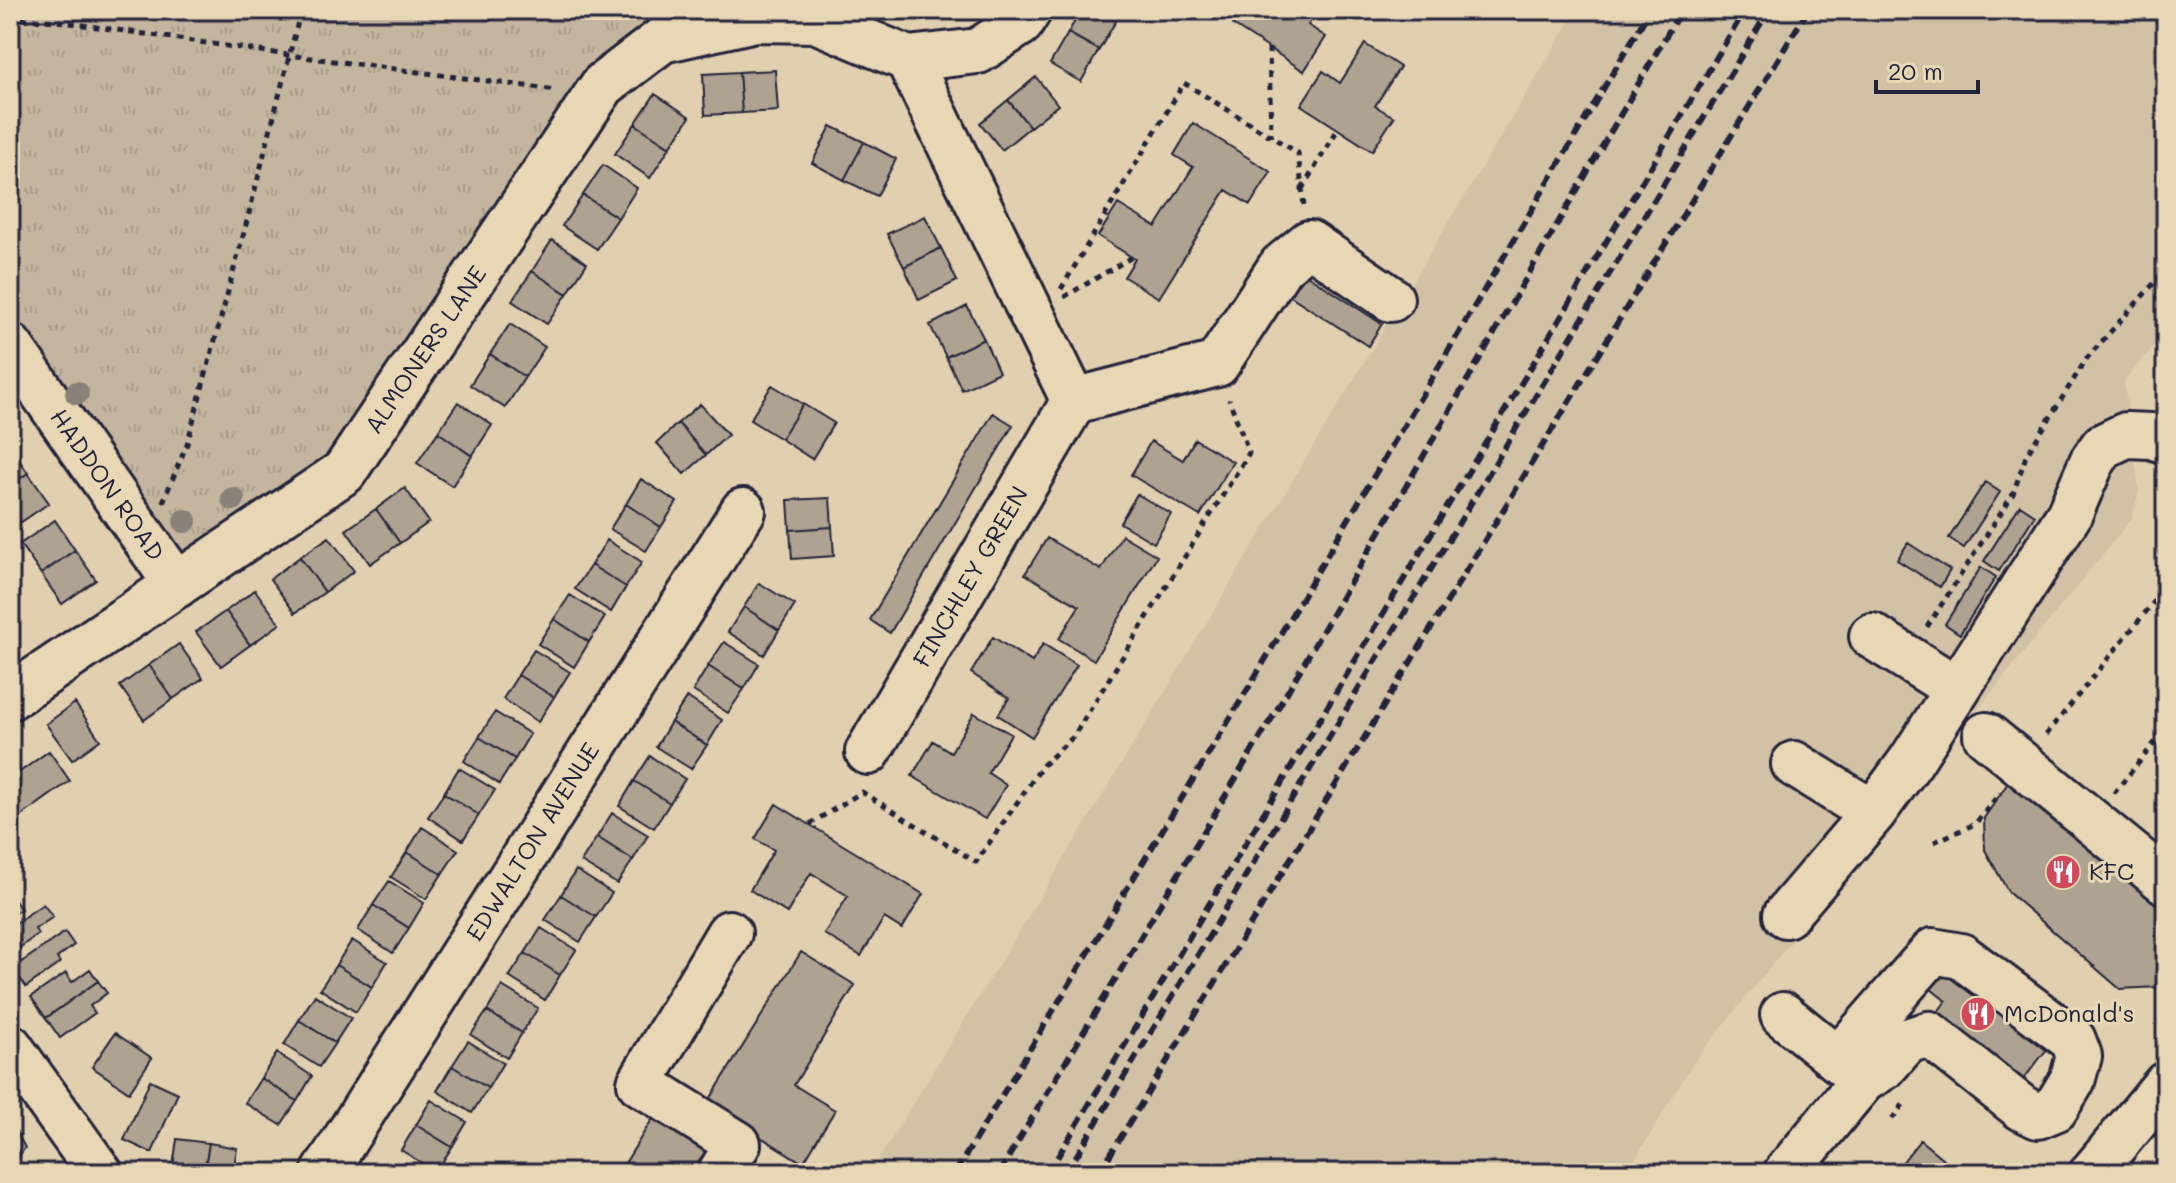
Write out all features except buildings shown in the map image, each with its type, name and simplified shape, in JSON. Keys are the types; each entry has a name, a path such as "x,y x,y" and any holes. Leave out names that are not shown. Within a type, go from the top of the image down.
{"street":[{"path":"814,15 908,59 978,51 1021,23 1029,10"},
{"name":"ALMONERS LANE","path":"10,697 344,472 603,85 662,40 755,19 814,15"},
{"path":"908,59 1045,316 1074,401 1217,364 1281,266 1309,243 1391,299"},
{"name":"HADDON ROAD","path":"10,346 177,585"},
{"name":"FINCHLEY GREEN","path":"868,752 1074,401"},
{"path":"1786,915 1873,813 1911,761 2069,515 2092,462 2103,446 2126,435 2151,436 2166,441"},
{"name":"EDWALTON AVENUE","path":"324,1173 743,511"},
{"path":"1890,647 1957,689"},
{"path":"1986,735 2166,882"},
{"path":"1794,764 1873,813"},
{"path":"720,1173 738,1144 640,1083 729,933"},
{"path":"1783,1015 1851,1069 1884,1067 1907,1041 1929,1034 2022,1108 2038,1116 2055,1109 2072,1081 2079,1056 2073,1040 1961,956 1933,951 1851,1069 1786,1173"},
{"path":"10,1047 78,1162"},
{"path":"2092,1173 2166,1084"},
{"path":"2152,1173 2166,1156"}],"path":[{"path":"147,541 187,444 301,10"},
{"path":"10,18 56,21 561,90"},
{"path":"1269,48 1271,137"},
{"path":"1045,316 1184,83 1298,153 1309,243"},
{"path":"1302,189 1338,129"},
{"path":"1045,316 1132,257"},
{"path":"1890,647 2013,494 2026,456 2087,358 2166,270"},
{"path":"810,824 862,792 976,862 1043,765 1073,737 1249,453 1217,364"},
{"path":"1934,842 1975,824 2166,587"},
{"path":"2091,821 2166,729"}],"shaded area":[{"path":"1577,10 2166,10 2166,332 2124,381 2139,491 2132,518 1693,1063 1627,1173 870,1173 1073,844"}],"green space":[{"path":"10,10 683,10 658,25 329,458 180,557 10,317"}],"railway":[{"path":"955,1173 1249,687 1650,10"},
{"path":"999,1173 1278,708 1681,10"},
{"path":"1048,1173 1745,10"},
{"path":"1066,1173 1769,10"},
{"path":"1099,1173 1808,10"}],"place":[{"name":"KFC","path":"2063,872"},
{"name":"McDonald's","path":"1978,1014"}]}
